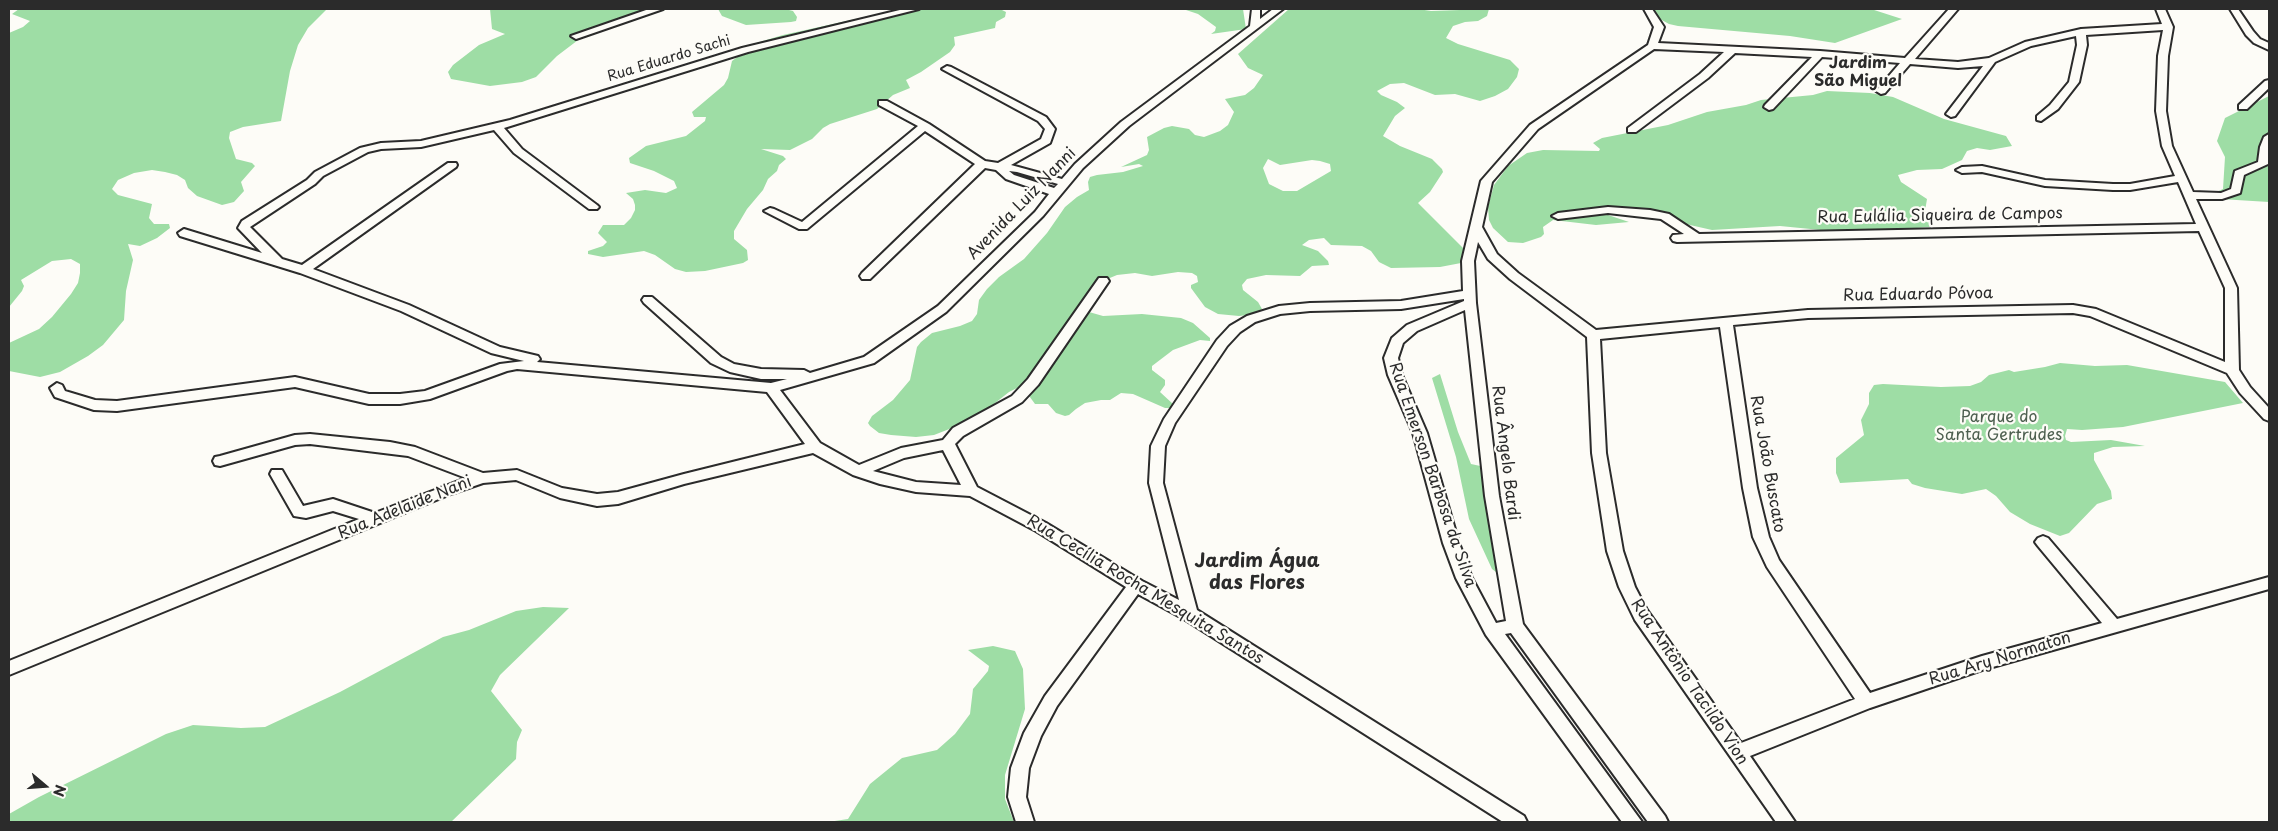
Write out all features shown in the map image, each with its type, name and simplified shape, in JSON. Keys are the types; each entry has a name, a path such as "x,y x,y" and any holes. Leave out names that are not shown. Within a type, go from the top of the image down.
{"street":[{"path":"576,36 658,9"},
{"name":"Rua Eduardo Sachi","path":"277,262 244,228 255,216 311,182 319,174 364,150 381,146 414,145 497,127 745,50 914,9"},
{"path":"1255,27 1256,9 1276,11"},
{"path":"1648,9 1659,27 1652,46 1820,54 1958,66 1992,60 2028,44 2081,32 2168,27"},
{"path":"1881,91 1954,9"},
{"path":"2162,9 2168,27 2163,56 2161,111 2167,146 2191,195 2203,227 2231,288 2232,370 2245,390 2269,416"},
{"path":"2234,9 2249,33 2257,41 2269,47"},
{"name":"Avenida Luiz Nanni","path":"771,388 813,377 874,357 942,309 1039,214 1079,166 1125,124 1276,11"},
{"path":"2041,118 2060,101 2074,82 2082,45 2081,32"},
{"name":"Rua Ângelo Bardi","path":"1515,626 1492,496 1470,299 1468,261 1476,227 1487,181 1534,127 1652,46"},
{"path":"1632,130 1704,76 1732,50"},
{"path":"1770,107 1820,54"},
{"path":"1951,114 1992,60"},
{"path":"947,69 1042,119 1050,129 1046,141 998,168"},
{"path":"2243,108 2269,83"},
{"path":"883,103 925,126 982,164 998,168 1018,169 1065,183"},
{"path":"770,211 803,227 925,126"},
{"path":"497,127 518,151 593,207"},
{"path":"2191,195 2222,196 2236,191 2239,173 2263,164 2265,147 2269,137"},
{"path":"866,276 982,164"},
{"path":"304,270 452,165"},
{"path":"998,168 1010,177 1057,193"},
{"path":"1962,170 1982,169 2045,183 2113,188 2182,178"},
{"path":"1558,216 1608,210 1650,213 1665,216 1695,237"},
{"path":"1476,227 1492,256 1514,276 1593,335"},
{"name":"Rua Eulália Siqueira de Campos","path":"1677,238 2203,227"},
{"path":"184,233 304,270 405,308 496,350 559,364 566,368"},
{"path":"1468,261 1492,256"},
{"path":"948,444 951,438 958,432 1017,399 1022,394 1038,375 1103,281"},
{"path":"1190,614 1156,483 1158,446 1169,422 1222,343 1235,329 1251,319 1279,310 1470,299"},
{"name":"Rua Emerson Barbosa da Silva","path":"1470,299 1412,328 1397,341 1391,358 1395,374 1420,433 1451,543 1464,578 1492,630 1633,822"},
{"path":"648,300 716,360 730,368 761,374 798,374 813,377"},
{"name":"Rua Eduardo Póvoa","path":"1593,335 1808,314 2072,309 2092,312 2232,370"},
{"name":"Rua João Buscato","path":"1726,322 1750,488 1761,537 1772,563 1866,702"},
{"name":"Rua Antônio Tacildo Vion","path":"1593,335 1599,453 1615,551 1627,586 1641,615 1737,753 1781,821"},
{"path":"57,388 60,394 104,406 200,397 295,382 382,400 425,396 505,367 517,365 771,388"},
{"name":"Rua Cecília Rocha Mesquita Santos","path":"771,388 815,447 858,471 880,479 916,487 972,491 1042,527 1136,585 1190,614 1518,822"},
{"path":"220,462 295,440 310,439 390,447 410,451 482,478"},
{"path":"858,471 901,453 948,444"},
{"path":"948,444 972,491"},
{"name":"Rua Adelaide Nani","path":"9,668 375,519 482,478 518,475 560,493 579,498 618,498 684,479 815,447"},
{"path":"277,474 299,512 333,505 341,506 375,519"},
{"path":"2043,542 2114,626"},
{"name":"Rua Ary Normaton","path":"1737,753 1866,702 1982,663 2269,583"},
{"path":"1025,822 1017,797 1020,768 1033,733 1052,702 1136,585"},
{"path":"1492,630 1515,626 1658,822"}],"green space":[{"path":"19,9 327,9 308,28 298,45 290,71 281,121 243,127 230,132 229,138 236,159 252,163 255,166 241,182 244,191 234,202 222,205 197,196 188,188 185,180 177,175 165,172 152,170 134,173 118,180 112,189 118,195 152,204 149,218 154,224 169,224 170,228 157,238 140,246 128,244 133,260 126,291 124,320 103,345 60,372 40,377 9,371 9,343 39,329 52,317 78,283 80,264 71,259 52,261 21,280 24,286 22,291 9,307 9,33 23,27 30,21 12,14"},
{"path":"490,9 668,9 624,24 586,34 557,56 536,77 522,82 490,86 451,79 448,72 453,65 479,45 505,34 492,29"},
{"path":"718,9 785,9 793,11 797,17 796,21 791,22 746,25 722,16"},
{"path":"917,9 1000,9 1006,12 1005,17 996,22 995,28 954,37 955,45 950,52 906,80 910,88 893,95 877,109 830,124 812,139 790,150 761,149 783,156 786,159 768,179 763,190 747,209 734,231 734,239 747,250 748,260 743,263 705,271 686,272 675,269 655,255 644,251 603,257 588,254 588,251 603,246 607,242 598,233 603,225 624,225 631,218 635,205 633,199 626,193 645,190 666,193 677,188 674,181 654,171 630,163 629,158 646,146 686,136 705,121 706,117 694,117 692,112 724,85 728,78 732,61 756,43 783,35 869,16"},
{"path":"1183,9 1243,9 1246,29 1211,34 1215,31 1216,27 1198,14"},
{"path":"1289,9 1418,9 1431,11 1489,9 1487,16 1478,21 1465,22 1453,26 1446,38 1458,44 1510,60 1519,69 1517,77 1508,89 1480,101 1455,94 1435,95 1404,83 1390,84 1377,91 1405,108 1395,116 1383,136 1400,146 1432,159 1442,169 1443,172 1430,192 1418,203 1465,250 1466,258 1461,263 1440,267 1391,268 1379,262 1371,251 1362,246 1331,245 1324,238 1309,240 1302,245 1318,251 1328,261 1329,265 1312,266 1300,276 1266,275 1247,279 1242,285 1243,290 1258,302 1262,309 1256,314 1239,316 1218,314 1205,307 1191,288 1191,285 1198,282 1197,276 1192,273 1178,272 1152,276 1135,273 1117,275 1105,280 1085,303 1089,312 1103,316 1142,314 1181,318 1193,323 1210,338 1210,341 1200,340 1173,350 1152,366 1152,370 1165,380 1165,385 1160,392 1173,404 1172,408 1165,408 1133,394 1121,393 1110,400 1085,403 1065,416 1056,413 1048,404 1035,404 1024,389 1019,387 1009,392 975,419 934,435 916,437 891,435 879,433 870,426 868,423 872,416 893,400 910,380 917,347 921,342 932,333 972,321 977,314 979,300 987,289 999,277 1024,259 1047,233 1065,207 1089,190 1088,182 1090,177 1123,172 1143,166 1139,164 1121,167 1147,155 1149,150 1147,137 1164,128 1172,126 1189,129 1195,135 1204,137 1220,131 1228,125 1234,112 1225,99 1245,95 1254,88 1263,75 1248,68 1238,54","holes":["1268,159 1280,165 1312,160 1330,164 1331,171 1297,191 1283,191 1269,184 1263,168"]},
{"path":"1654,9 1871,9 1902,19 1835,43 1790,36 1678,26 1660,19"},
{"path":"1827,91 1870,93 1893,97 1944,119 2006,136 2012,146 1990,150 1977,148 1967,151 1962,160 1942,169 1917,170 1898,175 1901,182 1927,199 1925,211 1933,224 1929,227 1867,232 1780,226 1712,230 1646,215 1613,213 1608,215 1629,222 1596,225 1553,220 1543,227 1544,234 1541,237 1523,243 1508,242 1493,228 1489,220 1488,207 1494,185 1508,166 1527,153 1543,150 1599,151 1600,149 1593,143 1602,138 1668,125 1707,112 1746,105 1761,100 1813,95"},
{"path":"2269,96 2269,202 2204,198 2223,189 2225,157 2217,141 2225,118"},
{"name":"Parque do Santa Gertrudes","path":"2060,363 2095,366 2127,365 2225,382 2243,403 2123,427 2082,430 2067,429 2066,440 2071,442 2111,440 2145,446 2113,447 2094,453 2094,460 2111,491 2112,499 2097,504 2069,533 2060,536 2030,524 2010,512 1996,496 1986,489 1962,494 1925,488 1912,484 1908,479 1840,483 1836,473 1836,458 1864,435 1861,420 1869,404 1869,393 1874,385 1970,386 1981,382 1989,375 2009,370 2014,372"},
{"path":"1440,374 1458,432 1471,464 1485,467 1504,578 1492,569 1469,519 1456,457 1432,378"},
{"path":"543,607 569,608 500,675 491,691 522,730 517,742 516,759 451,822 9,822 9,814 39,797 166,734 193,725 241,728 265,727 340,692 443,637 469,630 516,611"},
{"path":"993,646 1015,651 1023,669 1025,709 1005,775 1005,799 1014,822 828,822 848,819 870,784 902,758 937,750 955,734 970,714 973,689 988,671 989,666 968,650"}],"district":[{"name":"Jardim São Miguel","path":"1858,73"},
{"name":"Jardim Água das Flores","path":"1257,573"}]}
